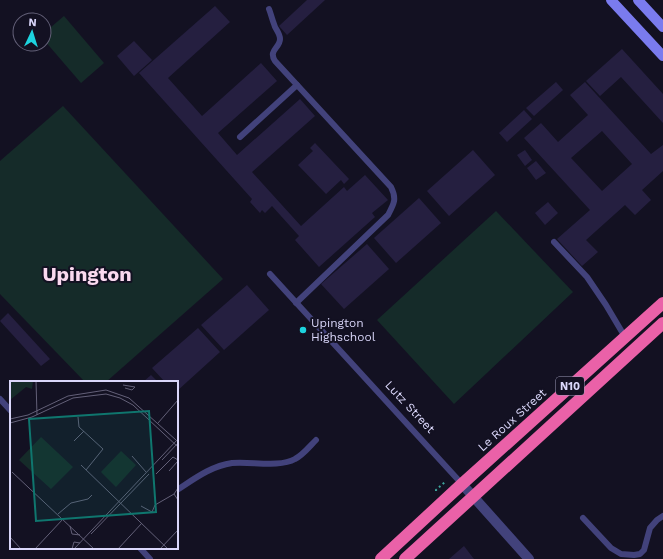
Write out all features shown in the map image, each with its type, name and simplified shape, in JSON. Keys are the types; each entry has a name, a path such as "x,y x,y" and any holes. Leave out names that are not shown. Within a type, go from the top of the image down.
{"highway":[{"name":"Le Roux Street","path":"381,559 663,303"},
{"name":"N10","path":"405,559 663,323"}],"street":[{"path":"611,0 663,56"},
{"path":"638,0 663,27"},
{"name":"Lutz Street","path":"462,484 529,559"}],"lane":[{"path":"269,9 280,37 273,57 297,86 391,187 395,194 395,203 388,215 296,303"},
{"path":"240,137 297,86"},
{"path":"554,242 587,277 606,305 625,338"},
{"name":"Lutz Street","path":"270,274 462,484"},
{"path":"0,399 10,410"},
{"path":"178,489 198,476 221,466 233,463 284,463 294,460 302,455 316,440"},
{"path":"583,518 611,548 621,554 640,554 644,550 650,528 663,516"},
{"path":"141,549 150,559"}],"green space":[{"path":"64,16 104,63 81,83 52,49 52,26"},
{"path":"63,106 223,279 107,381 84,381 0,294 0,161"},
{"path":"496,211 573,292 454,404 377,320"}],"building":[{"path":"307,0 325,0 287,35 279,26"},
{"path":"215,6 230,22 168,78 202,116 261,63 277,81 218,133 237,155 300,99 315,116 252,172 301,226 344,187 347,191 365,175 388,200 372,213 375,217 319,267 295,240 299,236 272,206 265,213 262,210 260,213 250,202 252,199 139,73"},
{"path":"134,41 152,60 134,76 117,56"},
{"path":"622,49 663,94 663,123 621,77 600,96 586,81"},
{"path":"556,82 563,90 534,116 526,108"},
{"path":"585,82 651,154 663,145 663,171 642,190 651,200 635,215 625,205 586,240 598,252 582,266 557,239 590,210 524,138 541,123 558,142 588,115 570,95","holes":["602,131 632,164 602,191 571,158"]},
{"path":"524,110 532,119 507,142 499,133"},
{"path":"315,143 349,179 344,184 341,180 326,194 298,165 313,151 310,148"},
{"path":"473,150 495,175 449,216 427,191"},
{"path":"525,150 532,160 525,166 517,155"},
{"path":"536,161 546,173 536,180 527,168"},
{"path":"419,198 441,223 396,263 374,238"},
{"path":"548,202 558,213 545,225 535,213"},
{"path":"367,244 389,269 344,309 321,284"},
{"path":"247,285 269,310 224,350 201,325"},
{"path":"8,313 50,359 41,366 0,321"},
{"path":"198,328 220,352 178,390 178,381 164,381 152,368"},
{"path":"151,375 157,381 144,381"},
{"path":"464,546 474,559 449,559"}],"place":[{"name":"Upington Highschool","path":"303,330"}],"district":[{"name":"Upington","path":"87,274"}]}
